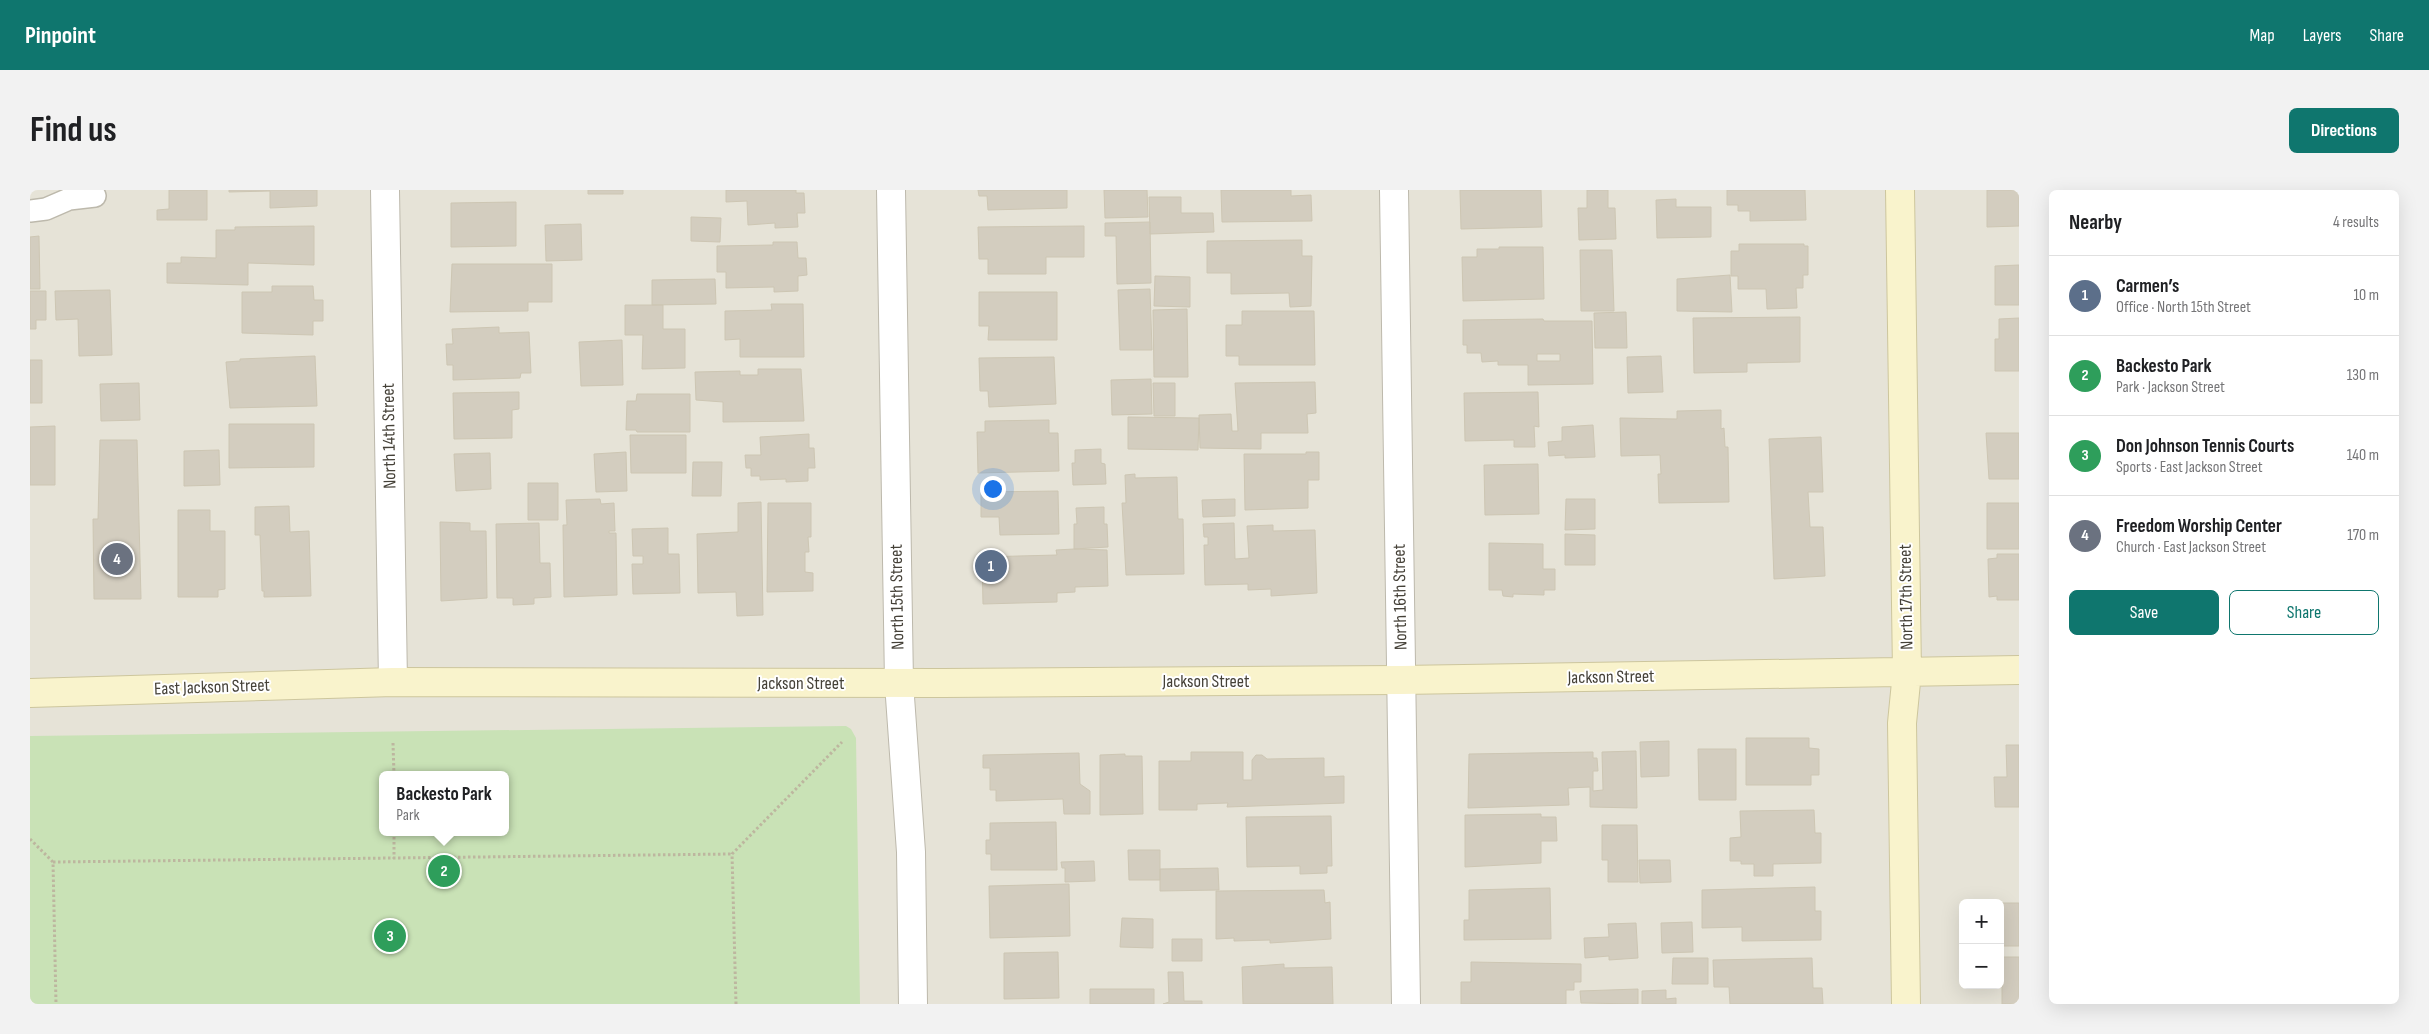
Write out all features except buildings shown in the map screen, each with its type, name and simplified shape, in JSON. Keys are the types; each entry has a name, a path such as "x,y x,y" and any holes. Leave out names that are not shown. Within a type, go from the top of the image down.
{"street":[{"name":"North 14th Street","path":"385,190 393,682"},
{"name":"North 15th Street","path":"890,190 899,683 911,852 913,1004"},
{"name":"North 16th Street","path":"1394,190 1406,1004"},
{"name":"North 17th Street","path":"1900,190 1907,672 1902,723 1906,1004"},
{"name":"Jackson Street","path":"393,682 899,683 1401,680 2019,670"},
{"name":"East Jackson Street","path":"30,693 393,682"}],"lane":[{"path":"30,211 46,209 69,199 95,196"}],"path":[{"path":"53,862 732,854 842,742"},
{"path":"393,743 394,771"},
{"path":"394,836 394,859"},
{"path":"30,839 53,862 56,1004"},
{"path":"732,854 736,1004"}],"shaded area":[{"path":"30,190 2019,190 2019,1004 30,1004"}],"green space":[{"path":"846,726 851,729 856,738 860,1004 30,1004 30,736"}],"place":[{"name":"Freedom Worship Center","path":"117,559"},
{"name":"Carmen’s","path":"991,566"},
{"name":"Backesto Park","path":"444,871"},
{"name":"Don Johnson Tennis Courts","path":"390,936"}]}
